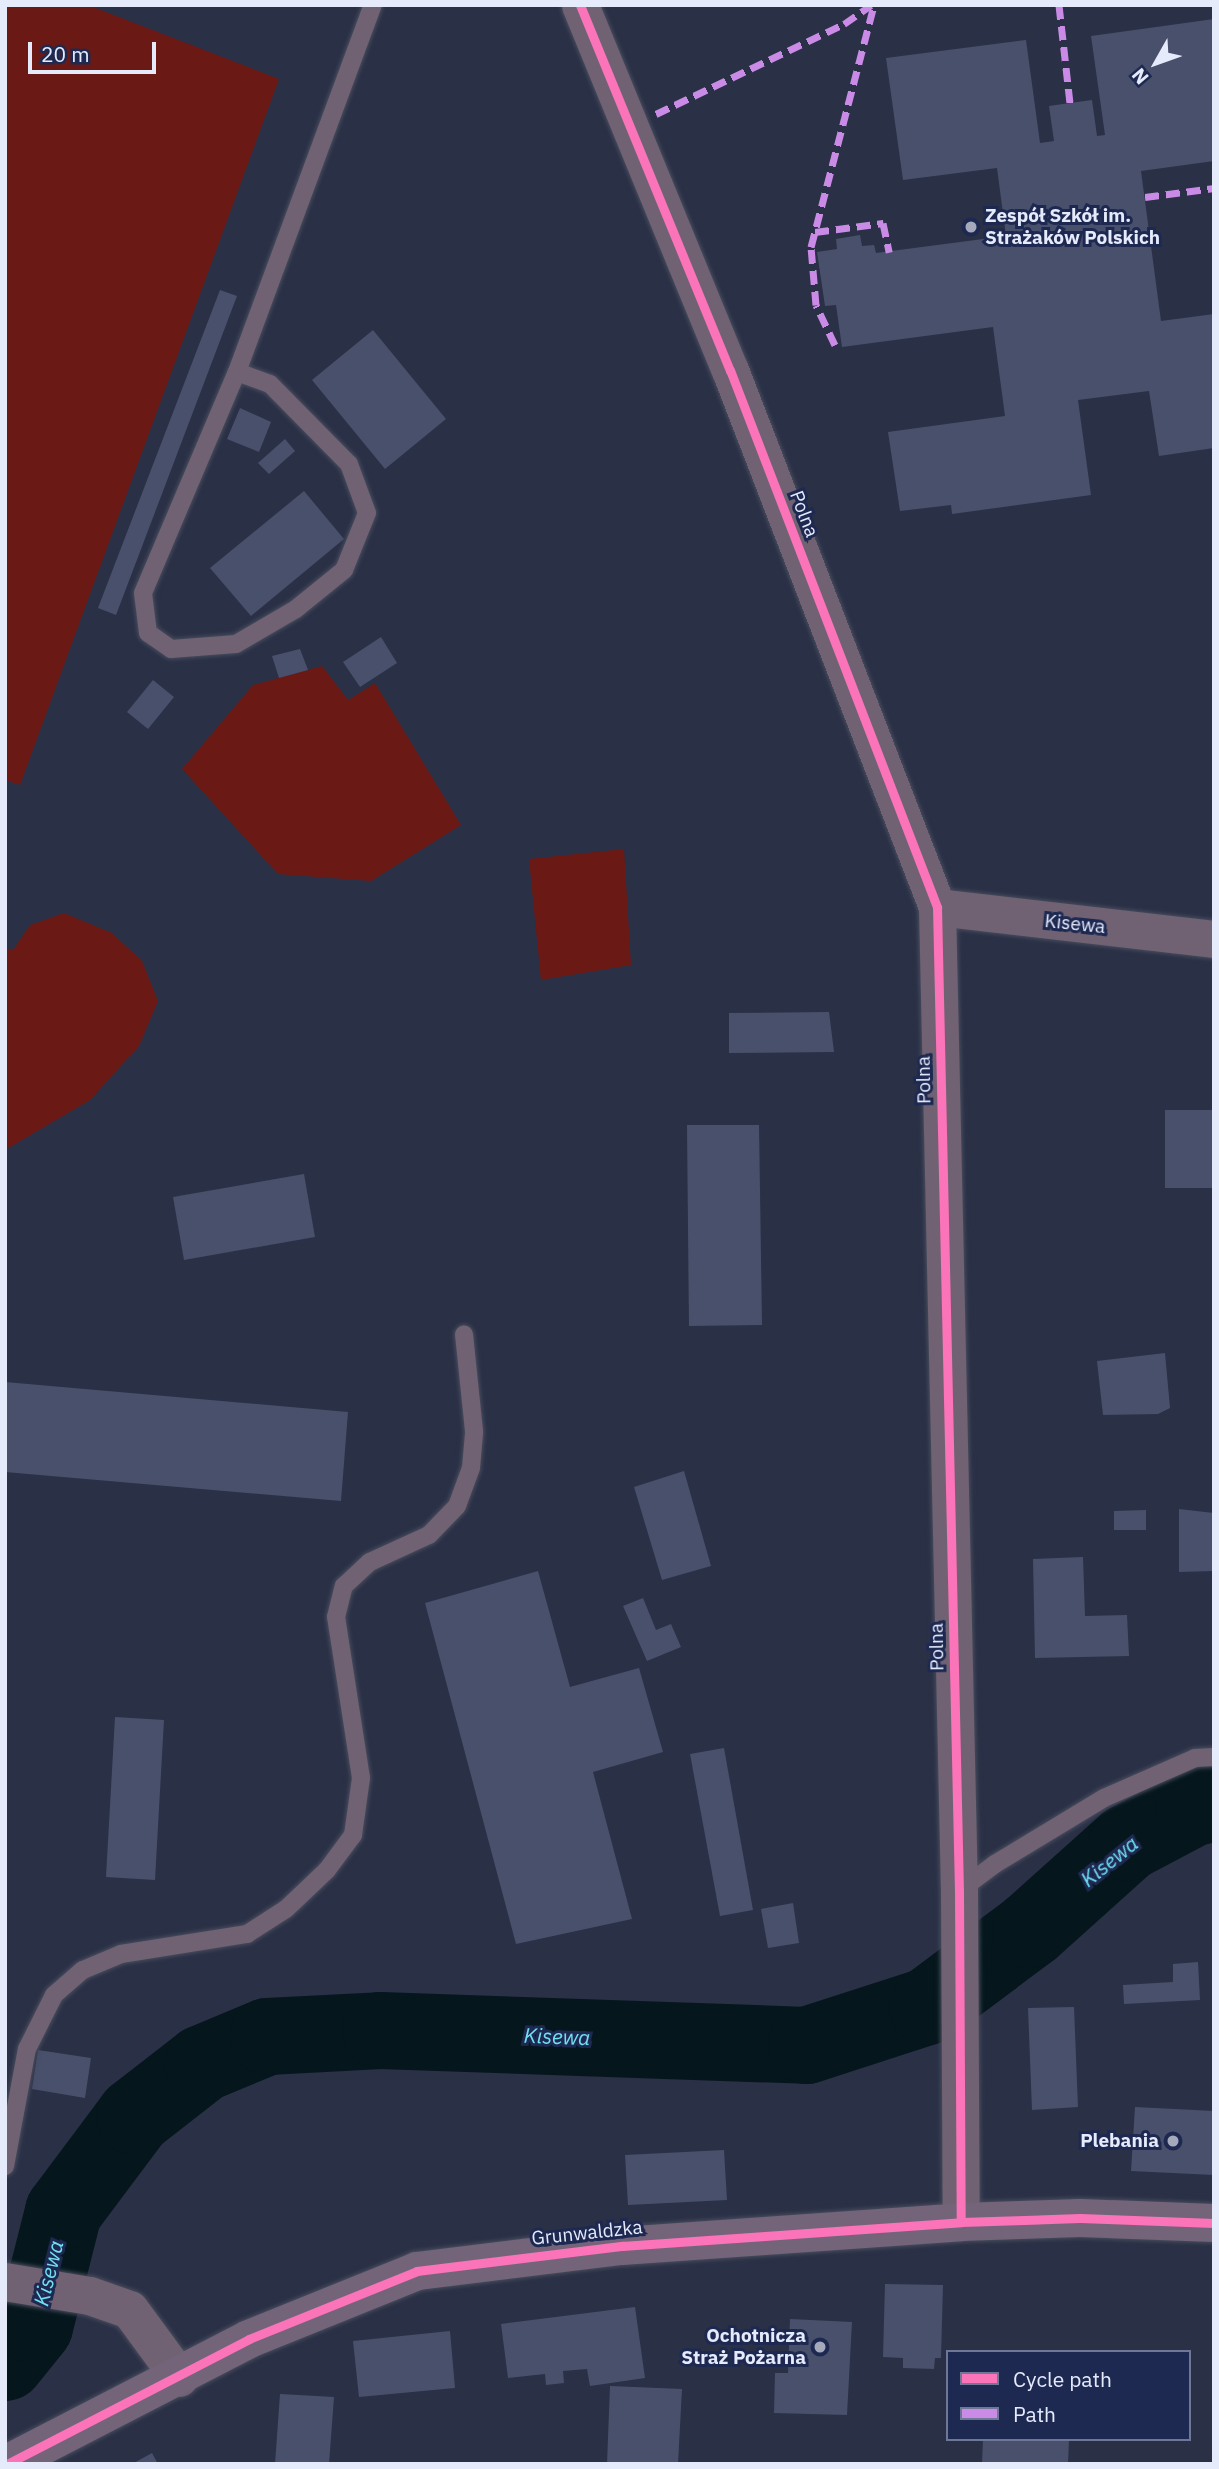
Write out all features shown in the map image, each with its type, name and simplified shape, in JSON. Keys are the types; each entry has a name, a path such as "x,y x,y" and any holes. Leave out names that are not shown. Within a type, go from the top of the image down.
{"main road":[{"name":"Grunwaldzka","path":"8,2464 180,2378 249,2339 416,2271 622,2246 961,2222 1080,2218 1214,2223"}],"street":[{"name":"Polna","path":"580,5 730,370 937,907 959,1891 961,2222"},
{"name":"Kisewa","path":"937,907 1214,939"},
{"path":"5,2282 90,2296 130,2310 180,2378"}],"lane":[{"path":"237,372 270,384 349,464 367,513 344,570 296,609 236,644 171,649 148,633 143,593 237,372 373,5"},
{"path":"5,2166 27,2049 54,1994 83,1970 121,1954 247,1934 311,1886 353,1835 361,1777 336,1617 344,1586 352,1578 370,1562 429,1535 457,1506 471,1468 474,1431 464,1335"},
{"path":"959,1891 995,1864 1104,1798 1195,1758 1214,1757"}],"shaded area":[{"path":"5,5 88,5 279,79 20,785 5,780"},
{"path":"322,666 348,700 375,683 461,825 371,881 278,874 182,769 253,685"},
{"path":"624,849 631,965 541,980 529,859"},
{"path":"64,913 112,933 142,961 158,1001 139,1046 90,1100 5,1150 5,948 13,950 30,925"}],"building":[{"name":"Zespół Szkół im. Strażaków Polskich","path":"1214,19 1214,161 1141,171 1161,321 1214,314 1214,448 1159,456 1149,391 1078,400 1091,495 952,514 951,505 900,511 888,432 1005,416 993,327 842,347 836,305 825,306 817,252 837,249 836,239 860,235 862,246 874,245 876,253 1006,236 997,168 903,180 886,58 1026,40 1040,143 1054,141 1049,106 1092,100 1097,136 1105,135 1091,36"},
{"path":"220,290 237,296 116,615 98,608"},
{"path":"373,330 446,419 385,469 312,380"},
{"path":"240,408 271,422 259,452 227,439"},
{"path":"285,439 295,451 269,474 258,463"},
{"path":"304,491 344,539 251,616 210,568"},
{"path":"381,637 397,663 360,687 343,662"},
{"path":"300,649 308,670 279,678 272,656"},
{"path":"153,680 174,697 148,729 127,712"},
{"path":"829,1012 834,1052 729,1053 729,1013"},
{"path":"1165,1110 1214,1110 1214,1188 1165,1188"},
{"path":"687,1125 759,1125 762,1325 689,1326"},
{"path":"304,1174 315,1237 184,1260 173,1197"},
{"path":"1165,1353 1170,1408 1158,1414 1103,1415 1097,1361"},
{"path":"5,1382 348,1412 341,1501 5,1472"},
{"path":"684,1471 711,1566 662,1580 634,1487"},
{"path":"1179,1509 1214,1513 1214,1571 1179,1572"},
{"path":"1146,1510 1146,1530 1114,1530 1114,1511"},
{"path":"1083,1557 1085,1616 1127,1615 1129,1656 1035,1658 1033,1559"},
{"path":"538,1571 570,1687 639,1668 663,1752 593,1772 632,1919 516,1944 425,1603"},
{"path":"643,1598 656,1630 671,1624 681,1647 647,1661 623,1606"},
{"path":"115,1717 164,1720 155,1880 106,1877"},
{"path":"724,1748 753,1910 720,1916 690,1754"},
{"path":"793,1903 799,1943 768,1948 761,1909"},
{"path":"1198,1962 1200,2000 1124,2004 1123,1985 1173,1982 1173,1964"},
{"path":"1074,2007 1078,2107 1032,2110 1028,2008"},
{"path":"38,2050 91,2058 85,2098 32,2089"},
{"name":"Plebania","path":"1135,2107 1214,2111 1214,2175 1131,2171"},
{"path":"724,2150 727,2200 628,2205 625,2155"},
{"path":"885,2284 943,2285 941,2358 935,2358 934,2369 903,2368 903,2358 883,2357"},
{"path":"635,2307 645,2378 590,2386 587,2369 563,2371 564,2383 546,2385 545,2374 508,2378 501,2324"},
{"name":"Ochotnicza Straż Pożarna","path":"790,2319 852,2322 847,2415 774,2413 775,2373 788,2373"},
{"path":"450,2331 455,2388 359,2397 353,2341"},
{"path":"610,2386 682,2389 678,2464 607,2464"},
{"path":"280,2394 334,2397 329,2464 275,2464"},
{"path":"983,2441 1069,2441 1068,2464 982,2464"},
{"path":"152,2453 158,2464 132,2464"}],"waterway":[{"name":"Kisewa","path":"5,2362 34,2326 63,2211 134,2116 202,2063 267,2036 380,2030 806,2045 927,2006 1030,1929 1127,1842 1193,1807 1214,1803"}],"marked path":[{"path":"656,114 844,24 871,5"},
{"path":"835,345 816,305 811,247 874,5"},
{"path":"1059,5 1070,103"},
{"path":"1145,197 1214,188"},
{"path":"815,232 883,223 889,252"}],"cycle path":[{"path":"580,5 730,370 937,907 959,1891 961,2222"},
{"path":"7,2464 249,2339 417,2271 622,2246 961,2222 1080,2218 1214,2223"}],"place":[{"name":"Zespół Szkół im. Strażaków Polskich","path":"971,227"},
{"name":"Plebania","path":"1173,2141"},
{"name":"Ochotnicza Straż Pożarna","path":"820,2347"}]}
